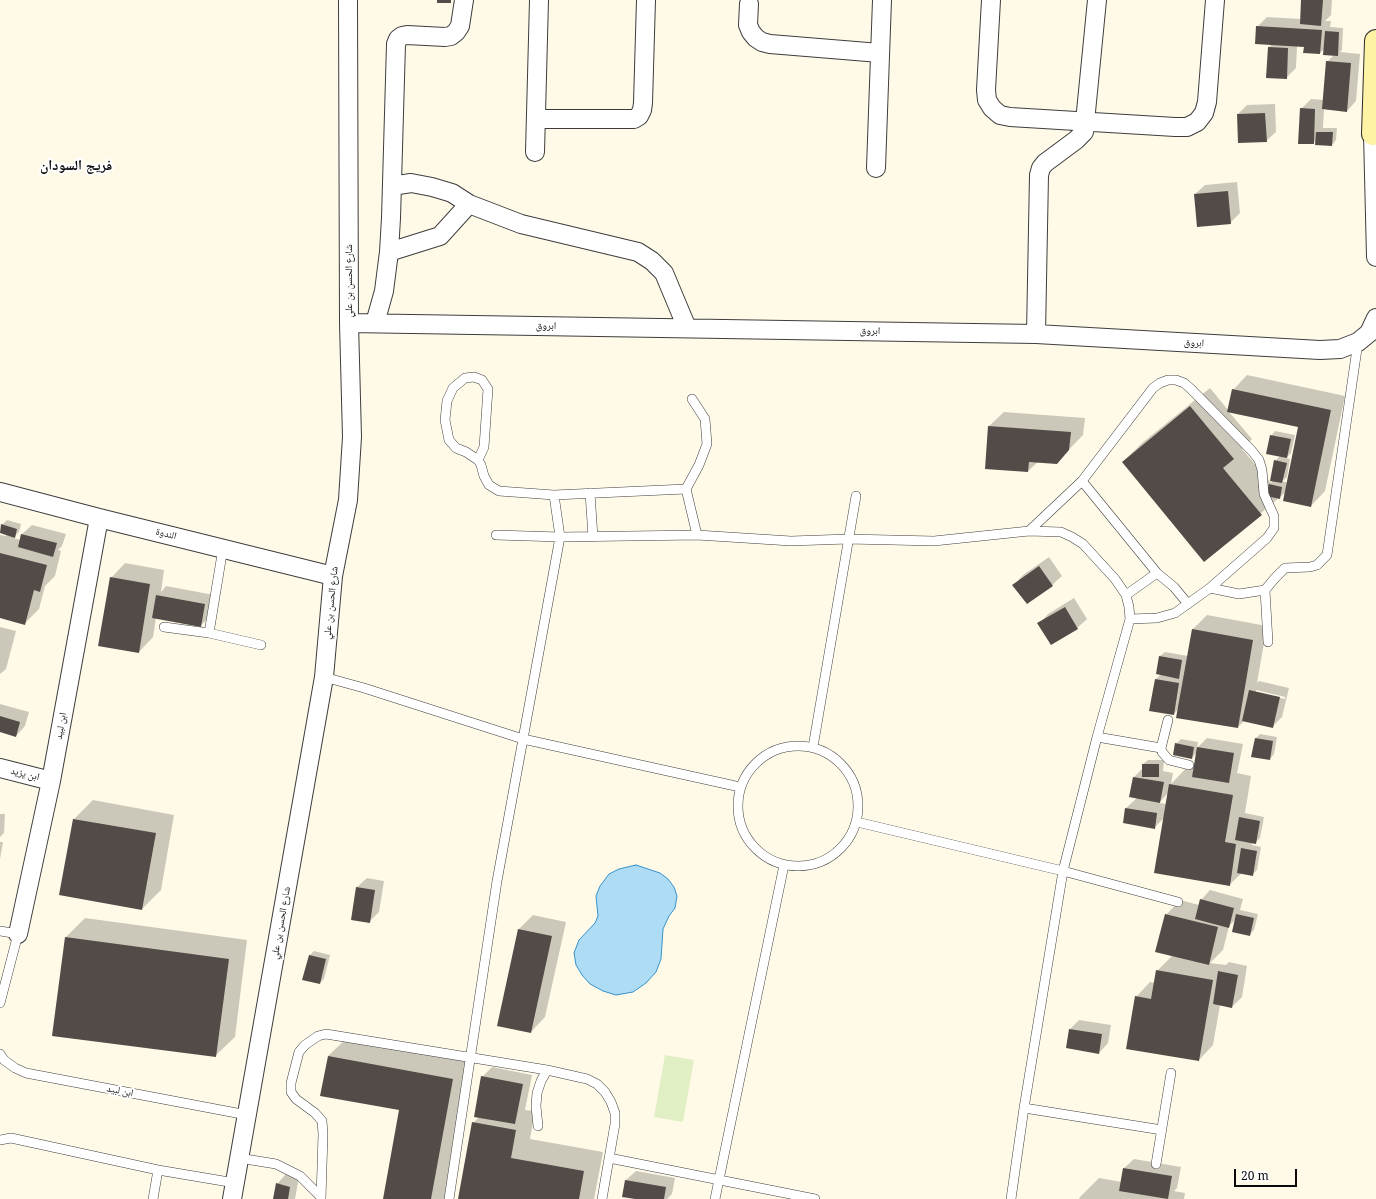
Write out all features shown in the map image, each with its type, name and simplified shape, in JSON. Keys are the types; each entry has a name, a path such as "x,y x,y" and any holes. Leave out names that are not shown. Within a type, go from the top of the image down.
{"main road":[{"path":"1374,131 1376,41"}],"street":[{"name":"شارع الحسن بن علي","path":"233,1191 324,677 333,576 348,492 352,437 349,323 348,0"},
{"path":"375,323 384,291 389,252 396,44 398,39 407,35 451,36 460,26 466,0"},
{"path":"535,152 539,0"},
{"path":"536,119 634,119 639,116 643,103 646,0"},
{"path":"876,168 882,0"},
{"path":"991,0 986,90 987,100 992,108 1000,114 1010,117 1175,128 1187,127 1197,122 1204,113 1207,102 1215,0"},
{"path":"1036,334 1039,175 1041,168 1045,163 1076,140 1084,132 1096,0"},
{"path":"749,4 748,25 751,32 762,42 770,44 880,53"},
{"path":"1374,131 1376,257"},
{"path":"392,186 411,183 432,187 452,193 469,204 521,224 638,252 652,261 664,272 687,328"},
{"path":"389,252 440,236 469,204"},
{"name":"ابروق","path":"349,323 1036,334 1320,350 1340,348 1358,342 1369,334 1376,318"},
{"name":"الندوة","path":"0,492 333,576"},
{"name":"ابن لبيد","path":"18,934 51,781 99,518"},
{"name":"ابن يزيد","path":"0,768 51,781"}],"lane":[{"path":"1210,588 1239,594 1265,590 1286,568 1310,567 1317,565 1327,555 1358,342"},
{"path":"478,460 484,447 488,389 482,380 474,377 465,378 453,388 446,401 445,420 449,440 456,448 466,452 478,460 489,485 499,492 554,495 686,489"},
{"path":"1029,531 1082,481 1153,388 1164,382 1176,380 1184,383 1190,388 1259,460 1262,470 1264,494 1274,516 1275,522 1272,533 1267,538 1210,588 1175,613 1157,618 1130,619"},
{"path":"692,399 705,419 706,444 699,465 686,489 697,535"},
{"path":"1082,481 1157,573 1174,587 1188,604"},
{"path":"590,493 593,537"},
{"path":"449,1199 497,881 560,537 554,495"},
{"path":"813,747 856,496"},
{"path":"496,535 560,537 697,535 790,541 848,539 934,541 1029,531 1061,532 1083,544 1115,579 1126,595 1130,619 1097,737 1063,871 1024,1108 1011,1199"},
{"path":"209,633 223,548"},
{"path":"1126,595 1157,573"},
{"path":"1265,590 1268,642"},
{"path":"164,627 209,633 261,645"},
{"path":"324,677 364,688 523,739 740,787"},
{"path":"1168,720 1161,748 1162,752 1169,760 1189,765"},
{"path":"1097,737 1161,748"},
{"path":"790,746 813,747 831,755 845,768 854,784 858,803 856,822 849,838 836,853 820,862 802,866 784,864 766,857 750,844 741,826 737,807 740,787 751,767 768,753 790,746"},
{"path":"856,822 1063,871 1178,902"},
{"path":"715,1199 784,864"},
{"path":"0,931 18,934"},
{"name":"ابن لبيد","path":"0,1003 18,934"},
{"path":"320,1197 323,1134 322,1121 315,1113 296,1099 291,1092 291,1083 299,1052 305,1045 318,1036 326,1034 547,1070 587,1079 597,1084 606,1092 615,1113 615,1124 602,1199"},
{"name":"ابن لبيد","path":"0,1054 4,1060 14,1068 26,1073 247,1115"},
{"path":"538,1126 536,1116 537,1093 547,1070"},
{"path":"1156,1164 1171,1073"},
{"path":"1024,1108 1162,1130"},
{"path":"0,1140 11,1138 158,1170 233,1191"},
{"path":"240,1158 276,1164 300,1176 320,1197"},
{"path":"609,1158 815,1199"},
{"path":"153,1199 158,1170"}],"green space":[{"path":"665,1055 694,1060 683,1122 654,1117"}],"water":[{"path":"636,865 660,873 668,879 674,887 677,896 675,908 669,916 663,929 661,959 656,972 646,983 633,992 616,995 603,991 590,984 576,965 574,953 579,940 595,923 598,916 596,896 600,886 609,874 619,869"}],"building":[{"path":"437,0 451,0 451,3 437,3"},
{"path":"1301,0 1323,0 1321,26 1300,24"},
{"path":"1256,26 1322,30 1320,54 1303,53 1304,47 1255,44"},
{"path":"1325,31 1339,32 1338,56 1323,55"},
{"path":"1268,47 1288,48 1287,79 1266,78"},
{"path":"1326,61 1351,63 1347,112 1322,109"},
{"path":"1300,108 1315,109 1314,144 1298,144"},
{"path":"1265,113 1267,142 1238,143 1237,114"},
{"path":"1316,132 1333,132 1332,146 1315,145"},
{"path":"1228,191 1231,224 1197,227 1194,194"},
{"path":"1232,389 1331,410 1311,507 1283,501 1298,427 1227,412"},
{"path":"1190,406 1234,459 1223,468 1262,515 1204,562 1122,462"},
{"path":"988,426 1071,432 1069,450 1057,464 1029,462 1028,472 985,469"},
{"path":"1270,435 1291,439 1287,458 1266,454"},
{"path":"1274,460 1287,463 1282,483 1270,481"},
{"path":"1269,484 1282,487 1280,499 1266,496"},
{"path":"1,524 17,529 15,538 0,533"},
{"path":"21,534 57,543 53,557 18,547"},
{"path":"0,553 47,565 40,592 34,590 25,625 0,618"},
{"path":"1039,566 1053,586 1027,604 1012,585"},
{"path":"110,577 150,584 139,653 98,646"},
{"path":"156,595 205,604 201,627 152,618"},
{"path":"1065,607 1078,629 1051,645 1037,623"},
{"path":"1192,629 1253,640 1238,728 1176,718"},
{"path":"1159,656 1182,660 1179,679 1156,674"},
{"path":"1155,679 1179,683 1174,715 1149,711"},
{"path":"1249,690 1280,697 1273,728 1242,721"},
{"path":"0,716 20,722 16,737 0,732"},
{"path":"1255,738 1273,741 1270,760 1251,757"},
{"path":"1175,743 1194,747 1192,759 1173,755"},
{"path":"1197,747 1234,753 1229,783 1192,777"},
{"path":"1142,764 1159,764 1159,777 1142,777"},
{"path":"1133,777 1164,782 1160,803 1129,797"},
{"path":"1169,784 1233,795 1225,842 1236,844 1230,886 1154,873"},
{"path":"1125,808 1157,813 1155,829 1123,823"},
{"path":"1239,817 1260,821 1256,844 1235,840"},
{"path":"73,819 156,833 142,910 59,895"},
{"path":"1241,848 1257,851 1253,876 1237,873"},
{"path":"356,887 375,890 370,923 351,920"},
{"path":"1200,899 1234,908 1229,928 1195,919"},
{"path":"1165,914 1218,927 1209,965 1155,952"},
{"path":"1236,914 1254,918 1250,936 1232,932"},
{"path":"518,929 552,936 531,1033 497,1026"},
{"path":"65,937 229,959 216,1057 52,1036"},
{"path":"309,955 326,959 320,984 302,980"},
{"path":"1156,970 1213,980 1199,1061 1126,1049 1135,996 1151,999"},
{"path":"1218,971 1238,975 1232,1008 1213,1004"},
{"path":"1069,1029 1102,1034 1099,1054 1066,1048"},
{"path":"328,1056 453,1079 431,1199 383,1199 399,1110 320,1096"},
{"path":"481,1076 523,1084 515,1124 474,1117"},
{"path":"472,1122 516,1130 511,1158 584,1171 579,1199 458,1199"},
{"path":"1123,1168 1172,1176 1168,1199 1119,1191"},
{"path":"625,1180 666,1187 664,1199 635,1199 622,1197"},
{"path":"276,1183 290,1187 288,1199 273,1199"}],"district":[{"name":"فريج السودان","path":"76,166"}]}
